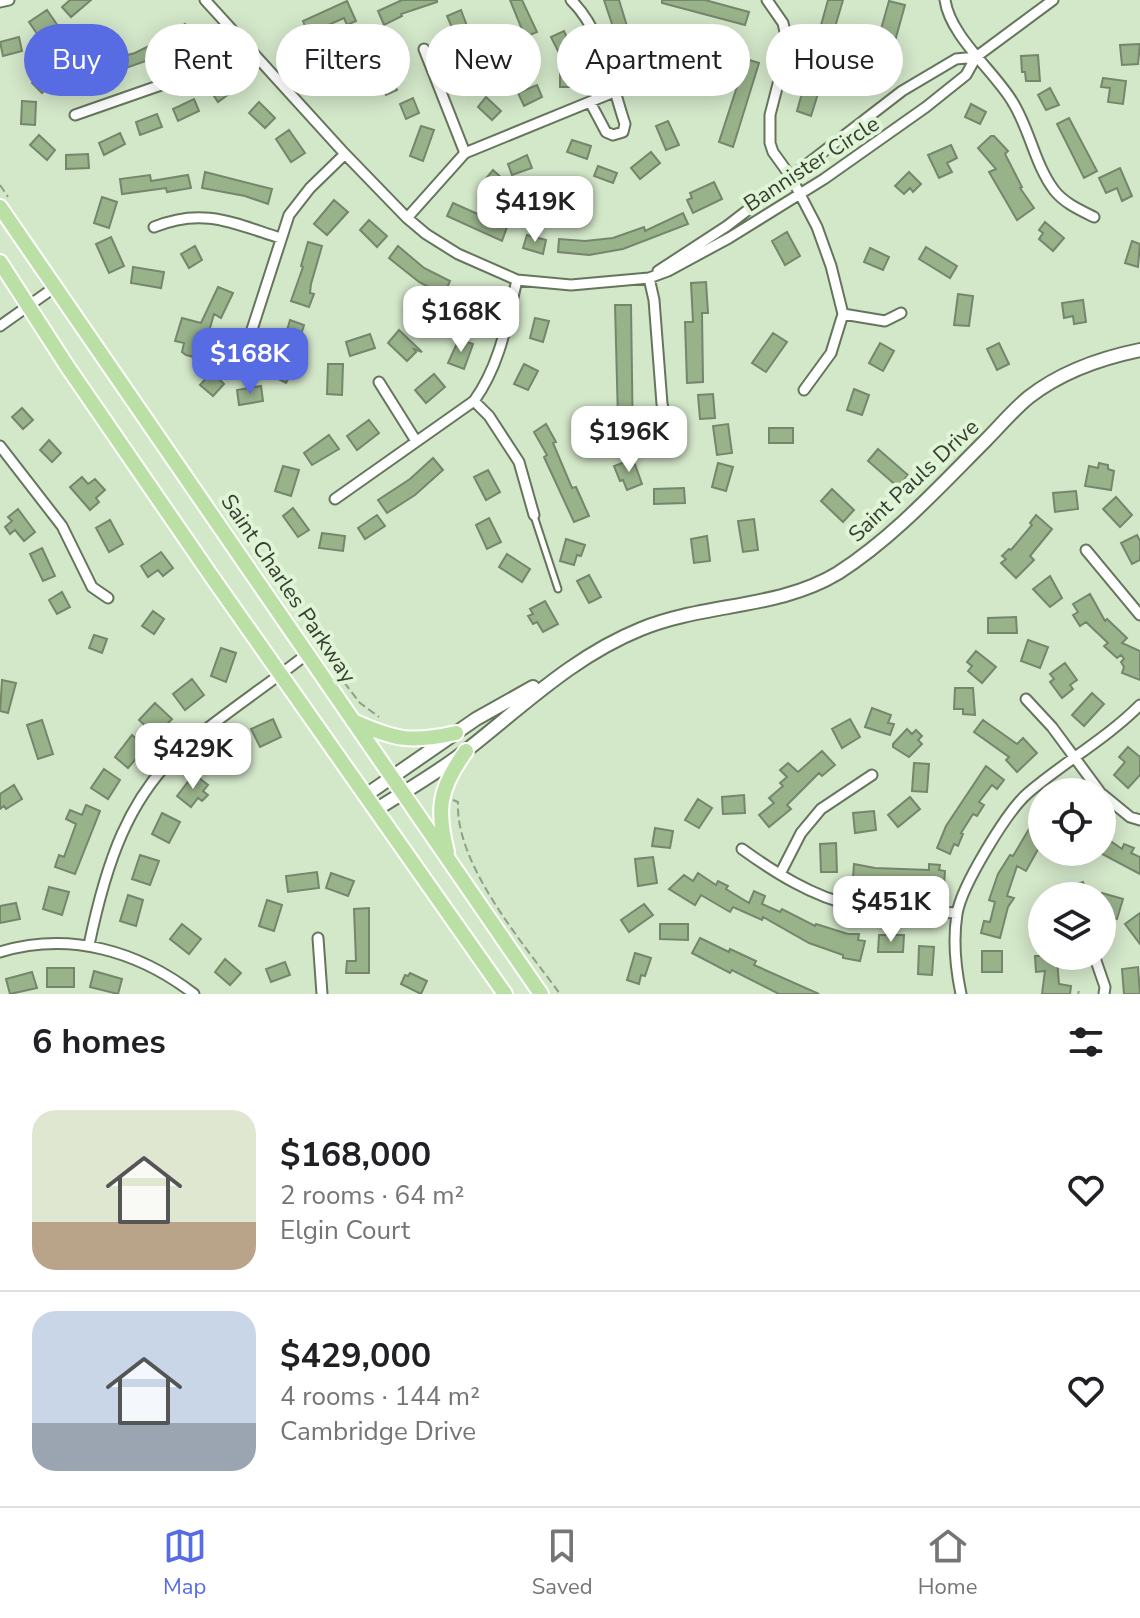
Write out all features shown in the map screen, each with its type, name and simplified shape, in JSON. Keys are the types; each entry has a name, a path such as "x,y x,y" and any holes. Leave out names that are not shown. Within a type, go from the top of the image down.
{"main road":[{"name":"Saint Charles Parkway","path":"4,202 55,287 541,994"},
{"path":"0,262 281,675 505,994"},
{"path":"352,720 406,740 424,740 456,733"},
{"path":"449,861 440,816 442,796 451,772 466,751"}],"street":[{"path":"0,2 9,0"},
{"name":"Bannister Circle","path":"205,0 227,24"},
{"path":"571,0 589,24"},
{"path":"767,0 783,23 788,45 768,133 773,152 791,177 825,247 843,314 831,353 804,390"},
{"path":"945,0 948,12 976,57 1012,101 1035,156 1055,190 1065,201 1094,217"},
{"name":"Bannister Circle","path":"260,60 407,218 442,245 517,280 571,285 649,278 729,238 800,194 926,107 966,75 976,57 1053,0"},
{"path":"424,49 465,153"},
{"name":"Bannister Circle","path":"649,278 727,226 902,91 956,59 976,57"},
{"path":"75,115 145,90"},
{"path":"407,218 465,153 604,96"},
{"path":"590,102 606,132 613,135 623,132 625,124 615,96"},
{"path":"246,348 289,215 298,201 345,154"},
{"path":"154,227 182,217 206,216 280,238"},
{"path":"649,278 654,300 662,404 672,442"},
{"path":"335,499 474,401 497,359 517,280"},
{"path":"0,326 55,287"},
{"path":"843,314 880,321 901,313"},
{"name":"Saint Pauls Drive","path":"366,795 456,733 603,647 641,629 688,613 772,598 806,588 837,573 897,527 1029,398 1082,367 1140,350"},
{"path":"379,382 416,441"},
{"path":"474,401 489,416 519,462 534,515"},
{"path":"0,446 62,526 92,587 108,598"},
{"path":"1086,550 1140,615"},
{"path":"89,945 112,855 142,795 189,743 307,654"},
{"name":"Saint Pauls Drive","path":"377,809 466,751 568,669"},
{"path":"1026,699 1052,727 1089,778"},
{"path":"961,994 957,913 991,842 1027,794 1118,727 1140,705"},
{"path":"780,874 801,833 821,809 872,775"},
{"path":"1116,805 1130,817 1140,820"},
{"path":"742,849 780,874 831,899 851,905 957,913"},
{"path":"318,938 322,994"},
{"path":"0,952 44,944 89,945 110,949 160,970 194,994"},
{"path":"1099,970 1104,994"}],"lane":[{"path":"534,515 558,589"}],"path":[{"path":"0,185 4,202"},
{"path":"333,668 360,703 379,717"},
{"path":"442,796 458,802 464,847 475,869 560,994"}],"building":[{"path":"70,0 91,0 71,17 62,7"},
{"path":"402,0 437,0 401,14 386,24 378,11"},
{"path":"510,0 522,0 533,24 520,24"},
{"path":"604,0 619,0 626,24 612,24"},
{"path":"662,0 705,0 749,12 745,24 741,24 662,3"},
{"path":"828,0 843,0 836,24 821,24"},
{"path":"347,1 356,21 347,24 344,18 330,24 304,24 303,21"},
{"path":"889,1 905,5 900,24 882,24"},
{"path":"47,10 57,24 30,24 29,22"},
{"path":"461,10 466,24 450,24 447,16"},
{"path":"557,34 557,49 551,37"},
{"path":"19,37 22,51 3,56 0,42"},
{"path":"1140,44 1138,64 1122,65 1120,45"},
{"path":"145,48 145,61 129,67 129,55"},
{"path":"1038,55 1040,81 1026,81 1021,56"},
{"path":"750,60 759,63 750,92"},
{"path":"1103,78 1126,81 1123,104 1108,102 1110,88 1101,87"},
{"path":"1050,88 1059,105 1046,110 1038,95"},
{"path":"541,95 542,97 524,106 519,96"},
{"path":"734,96 749,96 733,147 719,142"},
{"path":"801,96 817,96 811,116 797,111"},
{"path":"486,97 501,111 492,120 478,107"},
{"path":"413,98 419,113 406,119 400,104"},
{"path":"194,99 199,111 178,121 173,109"},
{"path":"22,101 36,102 35,125 21,124"},
{"path":"259,102 275,118 265,128 249,113"},
{"path":"971,104 986,112 980,124 965,117"},
{"path":"157,114 162,127 140,135 136,122"},
{"path":"1069,118 1097,171 1084,178 1057,124"},
{"path":"668,121 679,145 666,150 656,126"},
{"path":"421,126 434,130 423,161 410,156"},
{"path":"289,130 305,153 291,162 276,139"},
{"path":"120,133 125,144 104,155 99,143"},
{"path":"39,135 55,150 47,160 30,145"},
{"path":"991,136 1008,151 1005,154 1020,188 1034,208 1017,220 989,172 996,169 978,148"},
{"path":"572,140 591,146 587,159 567,152"},
{"path":"951,145 957,158 947,163 952,172 939,178 928,155"},
{"path":"651,152 660,163 640,179 631,168"},
{"path":"88,154 89,168 66,169 66,155"},
{"path":"527,155 532,168 512,175 508,164"},
{"path":"598,166 617,173 613,183 594,176"},
{"path":"1120,168 1132,196 1122,201 1117,188 1106,193 1099,178"},
{"path":"493,170 503,179 490,195 480,186"},
{"path":"205,172 272,189 268,204 202,188"},
{"path":"909,172 921,184 913,192 910,188 904,194 895,186"},
{"path":"150,175 151,181 188,175 191,188 122,194 120,179"},
{"path":"714,182 722,199 693,213 687,200 692,198 690,193"},
{"path":"102,197 117,202 109,228 94,223"},
{"path":"334,200 348,212 327,235 314,224"},
{"path":"453,203 507,227 502,241 447,216"},
{"path":"683,213 688,224 623,249 589,255 558,252 559,239 585,241 613,238 644,227 645,231"},
{"path":"369,220 387,236 377,247 360,230"},
{"path":"1045,222 1064,238 1053,251 1039,239 1043,233 1039,230"},
{"path":"787,232 800,256 785,265 772,241"},
{"path":"527,235 546,240 543,254 523,248"},
{"path":"111,237 124,266 109,273 96,244"},
{"path":"1132,241 1140,244 1138,267 1125,263"},
{"path":"308,242 322,246 311,284 310,293 314,294 309,307 291,301"},
{"path":"195,246 202,260 189,268 181,254"},
{"path":"398,246 424,268 450,281 444,295 419,282 389,258"},
{"path":"926,247 957,266 950,278 919,259"},
{"path":"870,248 889,257 883,270 864,262"},
{"path":"133,267 164,272 161,288 131,283"},
{"path":"706,282 708,313 702,313 703,382 687,383 685,322 693,322 691,283"},
{"path":"218,287 233,293 221,318 214,314 201,359 186,355 182,352 184,343 175,341 182,318 201,323"},
{"path":"958,294 973,296 969,326 954,325"},
{"path":"469,298 486,303 479,328 461,323"},
{"path":"1083,300 1086,322 1074,324 1073,316 1064,318 1062,303"},
{"path":"615,305 631,305 633,446 618,446 618,441 611,441 611,431 616,431 618,419"},
{"path":"535,318 549,321 543,342 530,338"},
{"path":"290,320 304,325 293,361 297,363 286,383 271,375 288,345 283,344"},
{"path":"399,330 422,352 414,349 416,352 407,361 388,343"},
{"path":"773,333 787,342 766,372 752,363"},
{"path":"370,334 375,348 350,356 346,342"},
{"path":"459,339 473,344 464,369 448,363"},
{"path":"880,343 894,351 883,371 869,363"},
{"path":"999,343 1009,364 997,370 987,349"},
{"path":"328,364 343,364 342,395 327,394"},
{"path":"524,364 538,371 528,390 514,384"},
{"path":"212,372 224,384 213,396 200,385"},
{"path":"434,374 445,387 426,403 415,390"},
{"path":"261,386 263,401 239,405 237,390"},
{"path":"854,389 869,395 862,415 847,410"},
{"path":"713,394 715,418 700,419 698,395"},
{"path":"22,408 33,420 23,429 12,417"},
{"path":"369,420 379,433 357,450 347,436"},
{"path":"546,424 556,442 553,443 572,488 576,487 589,516 574,522 544,457 547,455 534,432"},
{"path":"728,424 732,453 717,455 713,426"},
{"path":"769,428 793,428 793,443 769,443"},
{"path":"329,435 339,449 312,465 304,453"},
{"path":"49,440 61,453 52,462 40,450"},
{"path":"878,449 908,475 898,487 868,461"},
{"path":"433,458 443,470 415,495 387,513 378,500 410,479"},
{"path":"633,459 642,484 627,490 614,466"},
{"path":"718,463 733,467 726,491 712,487"},
{"path":"1099,463 1108,465 1108,469 1114,471 1111,490 1085,486 1089,466 1098,468"},
{"path":"283,466 299,470 291,496 275,491"},
{"path":"488,470 500,492 486,500 474,477"},
{"path":"82,477 88,484 95,479 105,490 90,510 70,487"},
{"path":"684,488 685,503 654,504 654,489"},
{"path":"832,489 854,510 843,522 821,501"},
{"path":"1076,491 1078,509 1055,512 1053,493"},
{"path":"1116,497 1132,515 1120,527 1103,509"},
{"path":"293,508 309,530 298,537 283,516"},
{"path":"18,509 35,532 24,541 15,530 10,534 5,527 12,521 8,517"},
{"path":"377,515 385,526 365,539 358,528"},
{"path":"1036,515 1052,529 1030,556 1034,560 1016,578 1001,563 1006,559 1002,556 1032,525 1030,523"},
{"path":"489,518 501,542 487,549 476,525"},
{"path":"754,519 758,550 743,552 738,521"},
{"path":"110,520 123,544 109,552 96,528"},
{"path":"322,533 345,536 343,551 319,548"},
{"path":"1137,535 1140,560 1132,564 1121,543"},
{"path":"707,536 710,561 694,563 691,539"},
{"path":"566,539 585,545 574,565 560,561"},
{"path":"42,548 55,576 43,581 30,554"},
{"path":"161,552 173,568 163,576 158,570 148,577 141,566"},
{"path":"507,554 530,569 522,582 499,567"},
{"path":"589,575 601,597 589,603 577,581"},
{"path":"1050,576 1062,598 1050,607 1033,589"},
{"path":"62,592 70,607 57,614 49,600"},
{"path":"1090,594 1105,621 1107,619 1127,638 1122,643 1140,651 1140,680 1122,673 1124,667 1121,662 1124,659 1121,655 1117,658 1104,646 1108,643 1086,622 1080,626 1073,615 1078,612 1073,604"},
{"path":"545,601 558,624 543,632 537,622 533,624 528,616 533,614 530,609"},
{"path":"153,611 164,619 154,634 142,626"},
{"path":"1016,617 1017,633 988,633 988,618"},
{"path":"94,635 107,639 102,653 89,648"},
{"path":"1028,640 1048,647 1040,668 1021,661"},
{"path":"221,648 236,653 226,682 211,676"},
{"path":"976,651 996,667 982,683 968,671 972,666 967,662"},
{"path":"1065,663 1077,680 1070,685 1073,689 1062,698 1050,682 1054,679 1050,674"},
{"path":"192,679 204,695 185,710 173,694"},
{"path":"2,680 16,683 8,713 0,711"},
{"path":"955,688 973,688 975,715 963,714 963,709 954,709"},
{"path":"1092,693 1104,704 1084,726 1072,715"},
{"path":"155,703 172,719 156,736 139,720"},
{"path":"872,708 891,715 888,723 894,724 890,735 865,727"},
{"path":"273,719 281,737 260,747 251,729"},
{"path":"850,719 860,737 842,748 832,729"},
{"path":"42,720 53,754 38,759 27,725"},
{"path":"983,720 1017,744 1023,738 1037,753 1017,772 1006,760 1009,757 974,732"},
{"path":"907,729 912,734 916,730 922,736 918,740 922,744 909,757 893,747"},
{"path":"132,735 146,747 128,768 115,757"},
{"path":"229,743 240,755 221,774 210,762"},
{"path":"1128,747 1140,757 1140,775 1128,788 1114,775 1125,762 1119,757"},
{"path":"822,751 835,765 822,776 819,773 787,805 791,809 769,827 759,815 774,803 769,798 783,786 780,783 787,777 780,770 788,763 798,772"},
{"path":"914,763 929,764 927,792 912,791"},
{"path":"986,766 1004,780 997,789 992,785 979,802 984,805 977,816 973,814 961,833 958,846 954,844 950,854 937,848 946,826"},
{"path":"104,769 120,780 108,799 91,788"},
{"path":"194,774 208,785 203,791 208,795 202,801 198,798 191,807 177,796"},
{"path":"14,785 22,799 6,809 4,806 0,809 0,794"},
{"path":"744,795 745,813 723,814 722,797"},
{"path":"910,797 920,809 898,827 888,815"},
{"path":"698,799 712,808 699,828 685,820"},
{"path":"86,805 100,811 75,874 55,867 59,855 64,857 76,824 66,819 70,810 82,815"},
{"path":"874,811 876,830 855,833 853,813"},
{"path":"162,813 180,822 169,843 152,834"},
{"path":"655,828 673,831 670,848 652,846"},
{"path":"1028,831 1029,866 1026,871 1017,866 1007,896 1014,898 1008,907 1000,938 981,933 984,921 990,922 995,902 989,900 998,874 1010,855 1013,856"},
{"path":"836,843 837,872 821,872 820,844"},
{"path":"1124,844 1134,848 1131,853 1140,857 1140,874 1116,861 1116,845 1122,849"},
{"path":"140,855 159,861 150,885 132,879"},
{"path":"653,857 657,883 638,886 635,859"},
{"path":"854,864 929,870 929,864 940,865 939,870 945,871 944,886 933,885 933,889 920,888 920,884 860,885 861,879 853,878"},
{"path":"317,872 319,888 288,892 286,876"},
{"path":"331,873 354,881 348,896 326,888"},
{"path":"698,873 716,885 718,881 728,886 726,889 749,903 754,891 765,896 762,904 780,912 782,909 815,926 859,934 858,940 865,941 860,961 843,958 843,955 809,943 763,917 762,920 733,907 730,912 701,895 695,905 669,889 684,875 693,881"},
{"path":"49,887 69,892 62,915 43,909"},
{"path":"128,895 143,900 136,926 120,921"},
{"path":"1116,897 1123,899 1116,919"},
{"path":"267,900 282,905 274,931 259,926"},
{"path":"16,903 20,919 0,923 0,906"},
{"path":"644,904 653,915 629,932 621,920"},
{"path":"369,908 369,973 346,973 347,961 356,961 354,909"},
{"path":"1140,913 1140,944 1125,924"},
{"path":"182,924 201,939 189,954 170,939"},
{"path":"660,924 688,924 688,940 660,939"},
{"path":"879,935 904,935 903,952 878,952"},
{"path":"700,938 756,961 754,965 819,994 779,994 732,970 730,973 692,953"},
{"path":"919,946 934,947 932,975 918,974"},
{"path":"982,951 1002,951 1002,972 982,972"},
{"path":"635,953 651,958 639,984 627,980"},
{"path":"225,959 241,973 230,985 215,972"},
{"path":"285,962 290,975 271,982 266,969"},
{"path":"1138,967 1140,994 1124,994 1122,969"},
{"path":"47,968 74,968 74,987 47,987"},
{"path":"1036,970 1058,970 1059,984 1071,986 1070,994 1042,994 1045,971"},
{"path":"94,971 122,979 118,994 90,987"},
{"path":"32,972 37,988 10,994 6,979"},
{"path":"410,973 427,981 421,994 401,984 405,975"}]}
